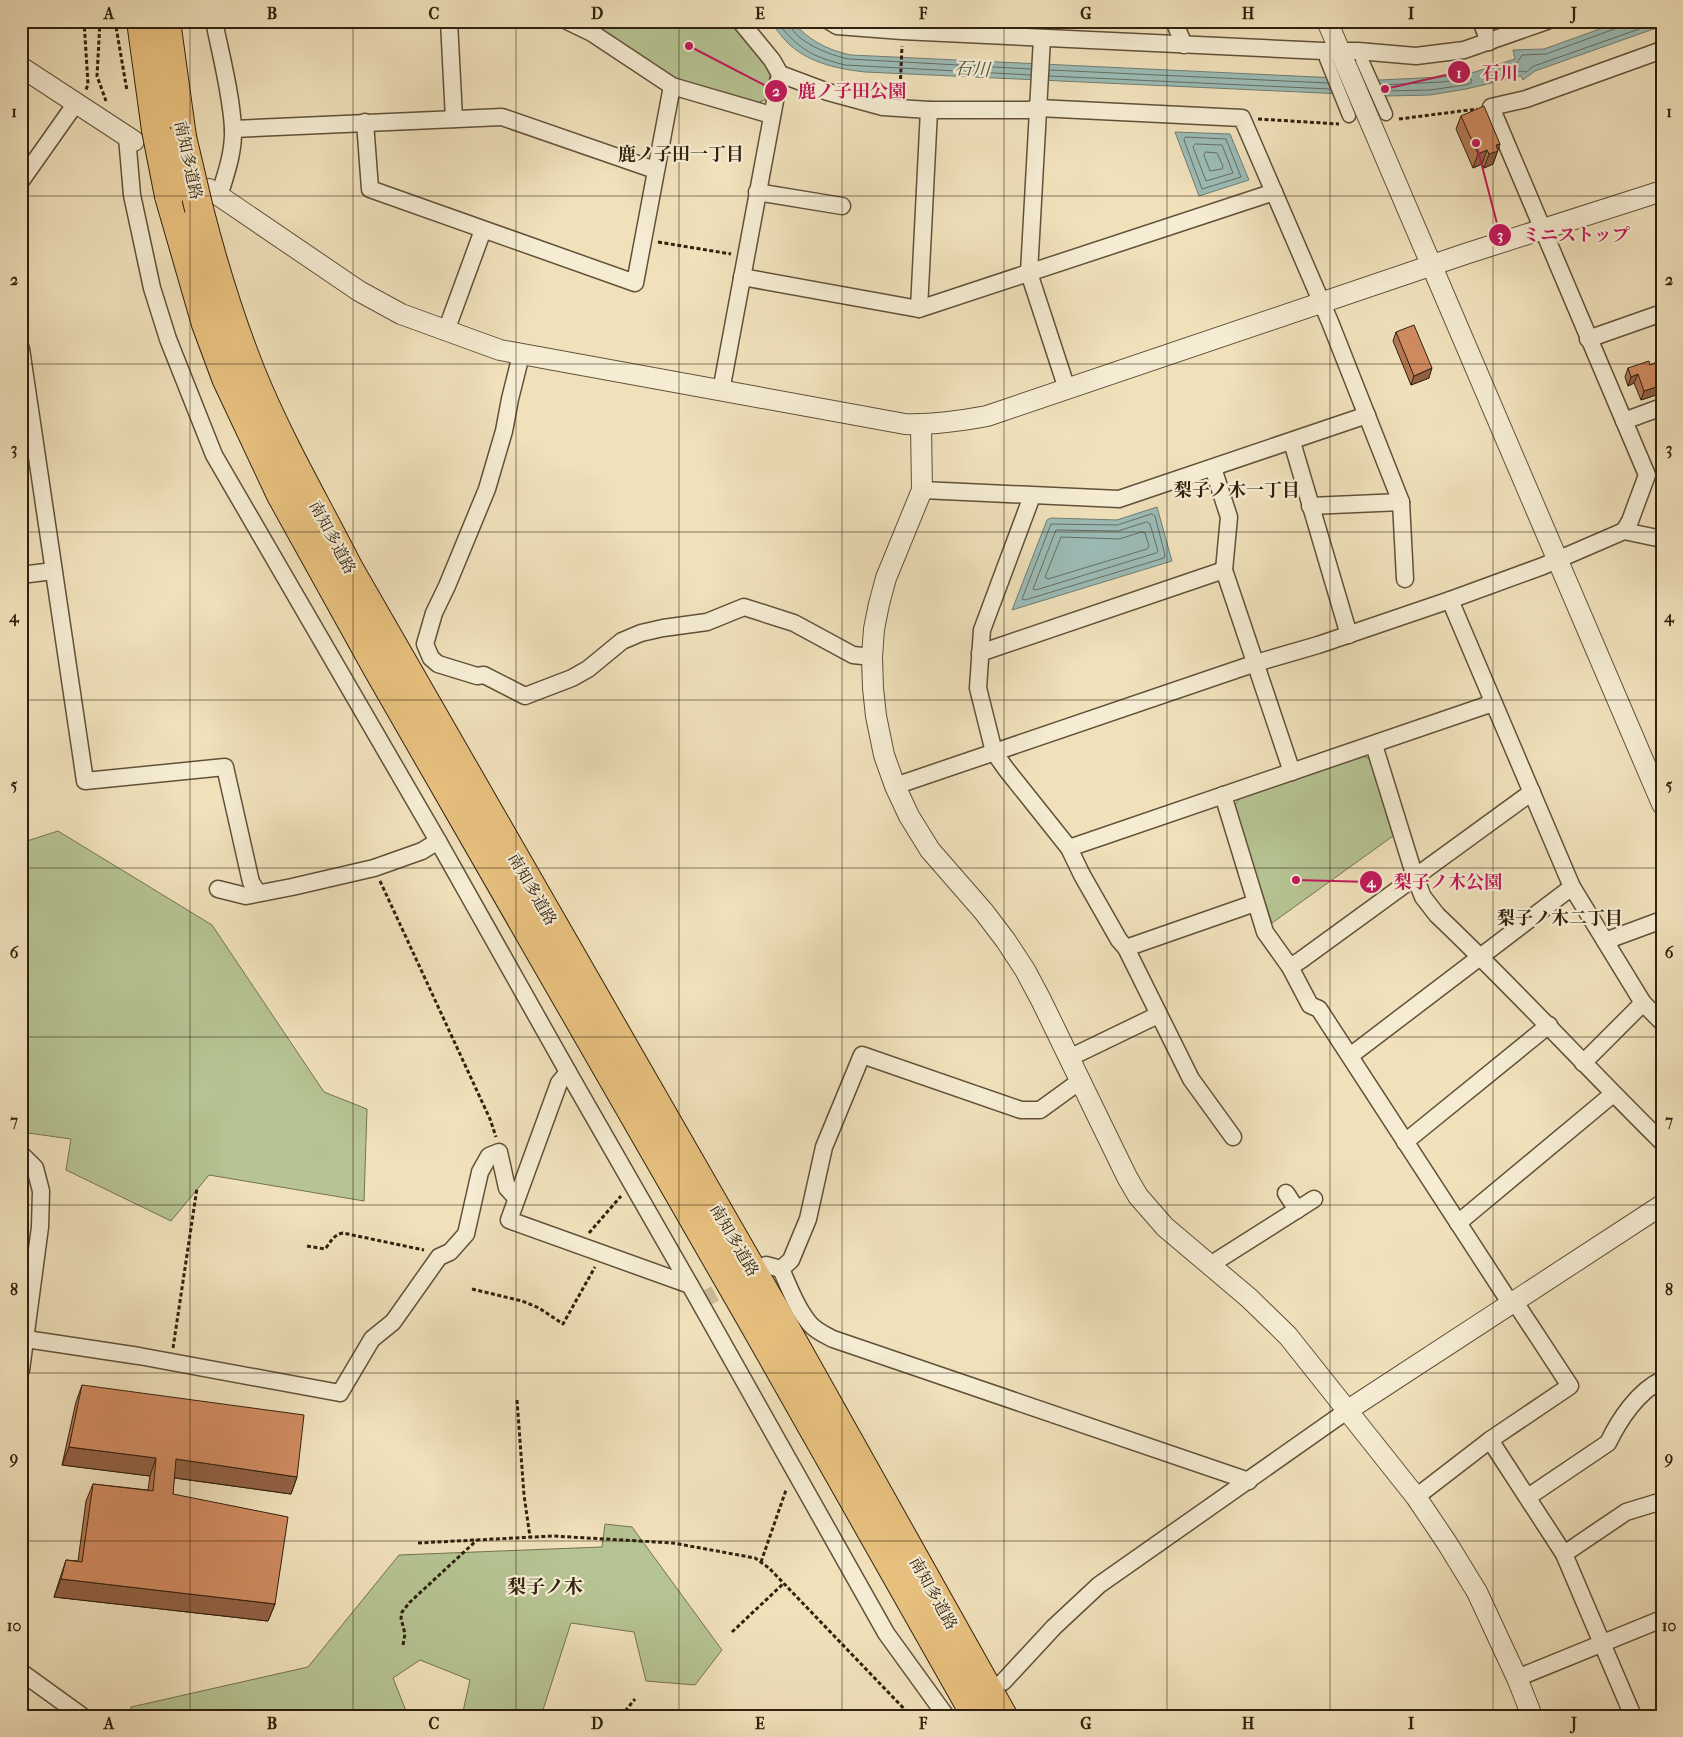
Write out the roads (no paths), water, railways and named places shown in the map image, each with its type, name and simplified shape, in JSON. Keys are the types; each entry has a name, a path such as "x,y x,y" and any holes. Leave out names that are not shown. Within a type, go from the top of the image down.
{"highway":[{"name":"南知多道路","path":"141,21 139,136 169,196 182,244 226,378 281,495 382,676 760,1334 976,1716"},
{"name":"南知多道路","path":"166,21 182,137 209,198 208,246 231,317 252,373 283,440 348,567 778,1315 1003,1716"}],"street":[{"path":"214,21 233,129 230,161 209,198 359,291 401,314 446,332 500,350 905,424 922,425 956,422 987,416 1662,190"},
{"path":"449,21 454,118"},
{"path":"567,21 592,33 672,86 771,115"},
{"path":"740,21 772,60 780,74 828,92 883,107 929,110 1028,110 1038,105 1242,118 1322,304 1401,502 1405,579"},
{"path":"829,21 837,26 881,26 1042,38 1333,55 1416,56 1464,50 1547,21"},
{"path":"1174,21 1184,45"},
{"path":"1327,21 1333,55 1368,117 1662,804"},
{"path":"1480,21 1489,42"},
{"path":"1042,38 1029,273 1067,389"},
{"path":"1624,531 1630,521 1646,475 1490,107 1526,99 1662,50"},
{"path":"1362,60 1368,117"},
{"path":"21,67 76,103 139,136 132,195 152,288 168,339 214,455 438,841 886,1633 945,1715"},
{"path":"721,391 780,74"},
{"path":"365,122 370,189 635,283 672,86"},
{"path":"21,181 76,103"},
{"path":"919,309 929,110"},
{"path":"233,129 502,116 655,170"},
{"path":"757,192 842,206"},
{"path":"742,277 919,309 1274,192"},
{"path":"446,332 483,230"},
{"path":"1588,339 1662,313"},
{"path":"21,349 85,781 225,767 251,882 258,893"},
{"path":"521,354 504,431 487,489 434,613 425,644 431,658 438,664 477,676 484,675 525,696 572,678 588,669 622,641 641,633 707,622 744,607 794,623 853,655 872,656"},
{"path":"1624,421 1662,407"},
{"path":"922,490 1119,499 1366,416"},
{"path":"922,425 922,490 886,578 879,604 872,656 876,716 884,755 895,786 909,816 930,850 984,912 1011,948 1041,1000 1138,1196 1164,1227 1249,1298 1288,1336 1416,1498 1477,1592 1517,1678 1532,1716"},
{"path":"1292,442 1349,635"},
{"path":"1213,468 1229,516 1224,570 1292,772"},
{"path":"1032,496 982,630 978,688 994,752 1069,848 1119,940 1126,948 1191,1079 1233,1137"},
{"path":"1310,506 1401,502"},
{"path":"895,786 1256,663 1349,635 1450,600 1624,531 1662,539"},
{"path":"980,653 1224,570"},
{"path":"21,575 53,571"},
{"path":"1450,600 1572,887 1643,1003 1662,1022"},
{"path":"1069,848 1493,703"},
{"path":"1374,744 1415,878 1423,897 1437,915 1549,1025 1583,1063 1662,1142"},
{"path":"1290,967 1532,792"},
{"path":"1223,795 1264,932 1290,967 1310,1005 1319,1009 1507,1298 1515,1302 1570,1386 1490,1440 1416,1498"},
{"path":"218,889 246,896 292,887 374,868 422,851 438,841"},
{"path":"1350,1056 1572,887"},
{"path":"1126,948 1255,903"},
{"path":"1605,941 1662,920"},
{"path":"1583,1063 1643,1003"},
{"path":"1069,1058 1158,1015"},
{"path":"1406,1142 1549,1025"},
{"path":"1080,1081 1040,1110 1021,1110 862,1055 824,1147 808,1220 791,1260 774,1267 810,1324 834,1339 1248,1481"},
{"path":"568,1072 559,1083 509,1220 690,1285"},
{"path":"1458,1223 1613,1094"},
{"path":"26,1339 171,1362 340,1393 372,1339 393,1322 439,1257 450,1252 466,1234 480,1172 489,1156 499,1152 507,1188 516,1198"},
{"path":"21,1154 35,1168 41,1191 40,1227 21,1370"},
{"path":"1286,1193 1297,1210"},
{"path":"1210,1265 1314,1199"},
{"path":"1003,1682 1054,1627 1099,1585 1348,1410 1662,1205"},
{"path":"1528,1496 1608,1443 1614,1431 1643,1391 1662,1380"},
{"path":"1490,1440 1564,1554 1632,1716"},
{"path":"1564,1554 1626,1512 1662,1501"},
{"path":"1517,1678 1662,1619"},
{"path":"21,1672 82,1716"}],"water":[{"path":"770,21 792,21 811,39 834,50 851,55 1380,80 1441,77 1475,72 1515,59 1513,50 1544,49 1622,21 1662,21 1662,26 1535,71 1523,80 1521,76 1430,95 1387,96 865,72 835,67 807,57 788,43"},
{"path":"1175,132 1230,134 1249,180 1199,196"},
{"path":"1157,507 1172,561 1012,610 1047,520 1051,518 1117,520"}],"tunnel":[{"path":"701,1301 738,1281"}],"place":[{"name":"鹿ノ子田公園","path":"689,46"},
{"name":"石川","path":"1385,89"},
{"name":"ミニストップ","path":"1476,143"},
{"name":"梨子ノ木公園","path":"1296,880"}],"district":[{"name":"鹿ノ子田一丁目","path":"681,154"},
{"name":"梨子ノ木一丁目","path":"1237,490"},
{"name":"梨子ノ木二丁目","path":"1560,918"},
{"name":"梨子ノ木","path":"545,1586"}]}
